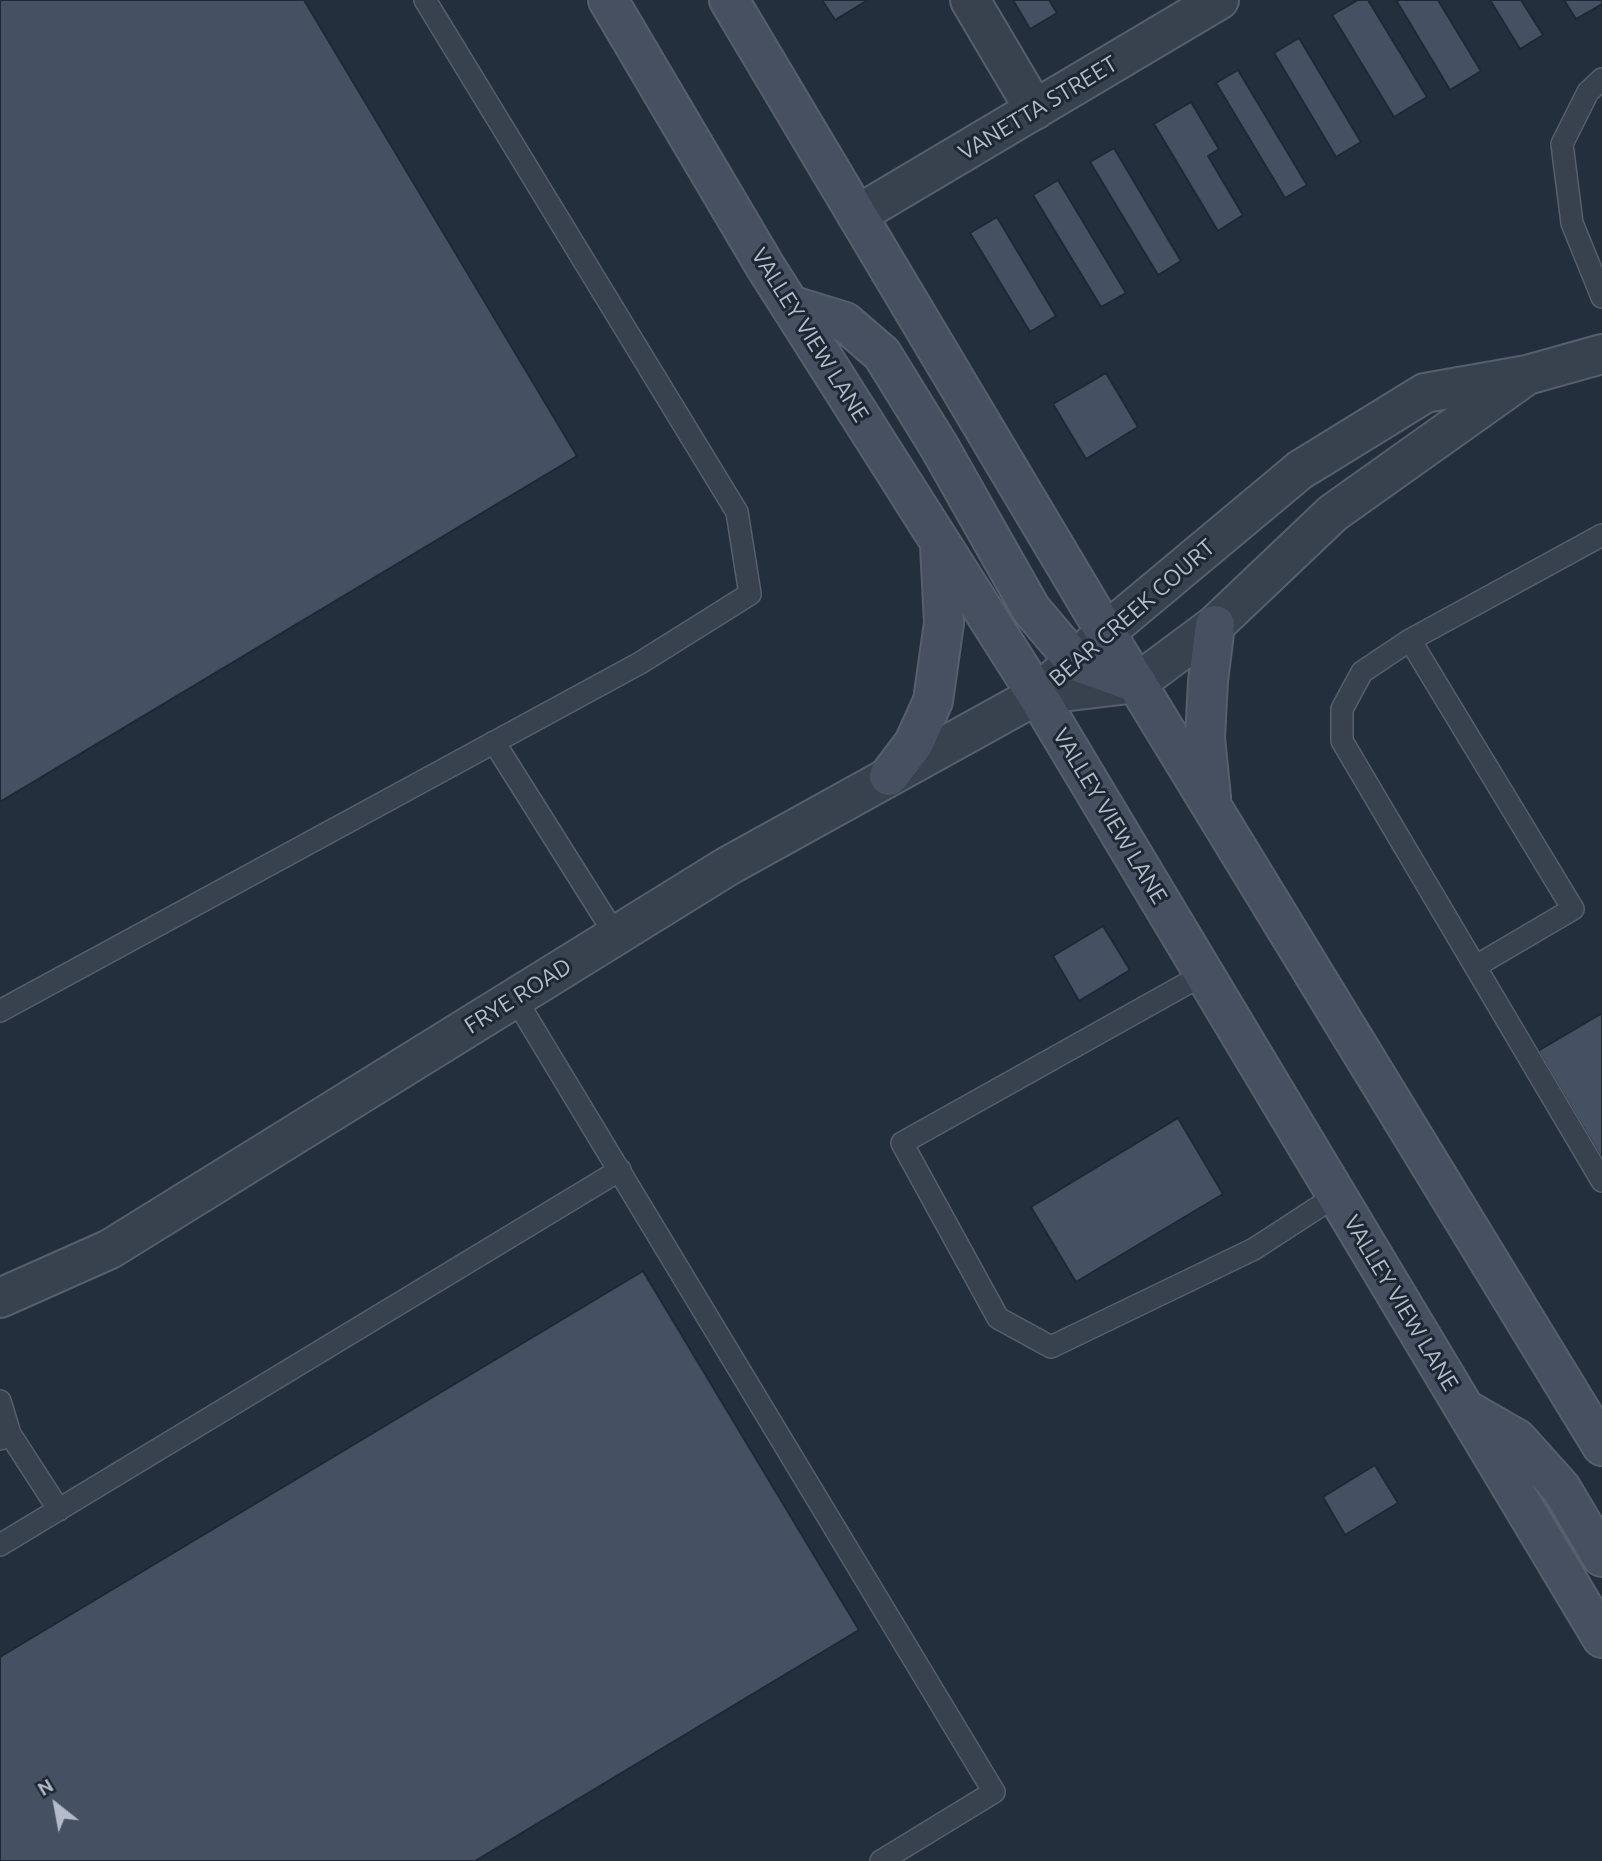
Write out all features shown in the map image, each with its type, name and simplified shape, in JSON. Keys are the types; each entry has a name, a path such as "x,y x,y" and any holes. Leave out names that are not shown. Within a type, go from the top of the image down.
{"main road":[{"name":"VALLEY VIEW LANE","path":"608,0 790,305 1037,695 1602,1638"},
{"path":"729,0 1106,632 1602,1446"},
{"path":"790,305 845,322 882,354 940,448 1031,609 1075,661 1137,683"},
{"path":"888,776 914,744 933,701 944,623 939,540"},
{"path":"1212,806 1205,738 1215,625"},
{"path":"1465,1409 1517,1439 1561,1488 1602,1557"}],"street":[{"path":"970,0 1035,110"},
{"name":"VANETTA STREET","path":"857,215 1219,0"},
{"name":"BEAR CREEK COURT","path":"1037,695 1106,632 1300,470 1424,393 1527,375 1602,354"},
{"name":"BEAR CREEK COURT","path":"1037,695 1137,683 1215,625 1333,513 1527,375"},
{"name":"FRYE ROAD","path":"0,1298 110,1249 728,866 1037,695"}],"lane":[{"path":"0,1011 640,663 750,594 737,512 425,0"},
{"path":"1602,79 1588,92 1562,144 1573,223 1602,297"},
{"path":"1602,535 1410,640 1362,672 1342,709 1342,741 1602,1181"},
{"path":"1410,640 1573,909 1476,966"},
{"path":"494,742 616,936"},
{"path":"1204,974 902,1143 998,1318 1051,1347 1254,1250 1337,1195"},
{"path":"515,998 994,1792 881,1861"},
{"path":"0,1545 620,1170"},
{"path":"0,1401 5,1436 59,1510"}],"building":[{"path":"0,0 304,0 577,456 0,802"},
{"path":"822,0 868,0 835,20"},
{"path":"1013,0 1049,0 1057,13 1030,29"},
{"path":"1358,0 1368,0 1427,97 1394,117 1332,15"},
{"path":"1396,0 1438,0 1481,71 1450,90"},
{"path":"1490,0 1521,0 1543,35 1520,49"},
{"path":"1564,0 1602,0 1602,4 1576,19"},
{"path":"1299,38 1361,142 1336,157 1274,53"},
{"path":"1238,70 1307,185 1285,198 1216,83"},
{"path":"1191,102 1219,149 1208,156 1243,215 1218,231 1154,124"},
{"path":"1114,148 1181,261 1158,275 1090,162"},
{"path":"1058,180 1126,293 1101,307 1033,195"},
{"path":"997,217 1056,316 1030,332 970,233"},
{"path":"1106,373 1138,427 1086,459 1053,404"},
{"path":"1103,926 1130,970 1079,1001 1053,956"},
{"path":"1602,1013 1602,1159 1538,1051"},
{"path":"1178,1118 1223,1194 1076,1282 1031,1207"},
{"path":"643,1271 859,1630 475,1861 0,1861 0,1657"},
{"path":"1375,1465 1398,1503 1345,1535 1323,1497"}]}
